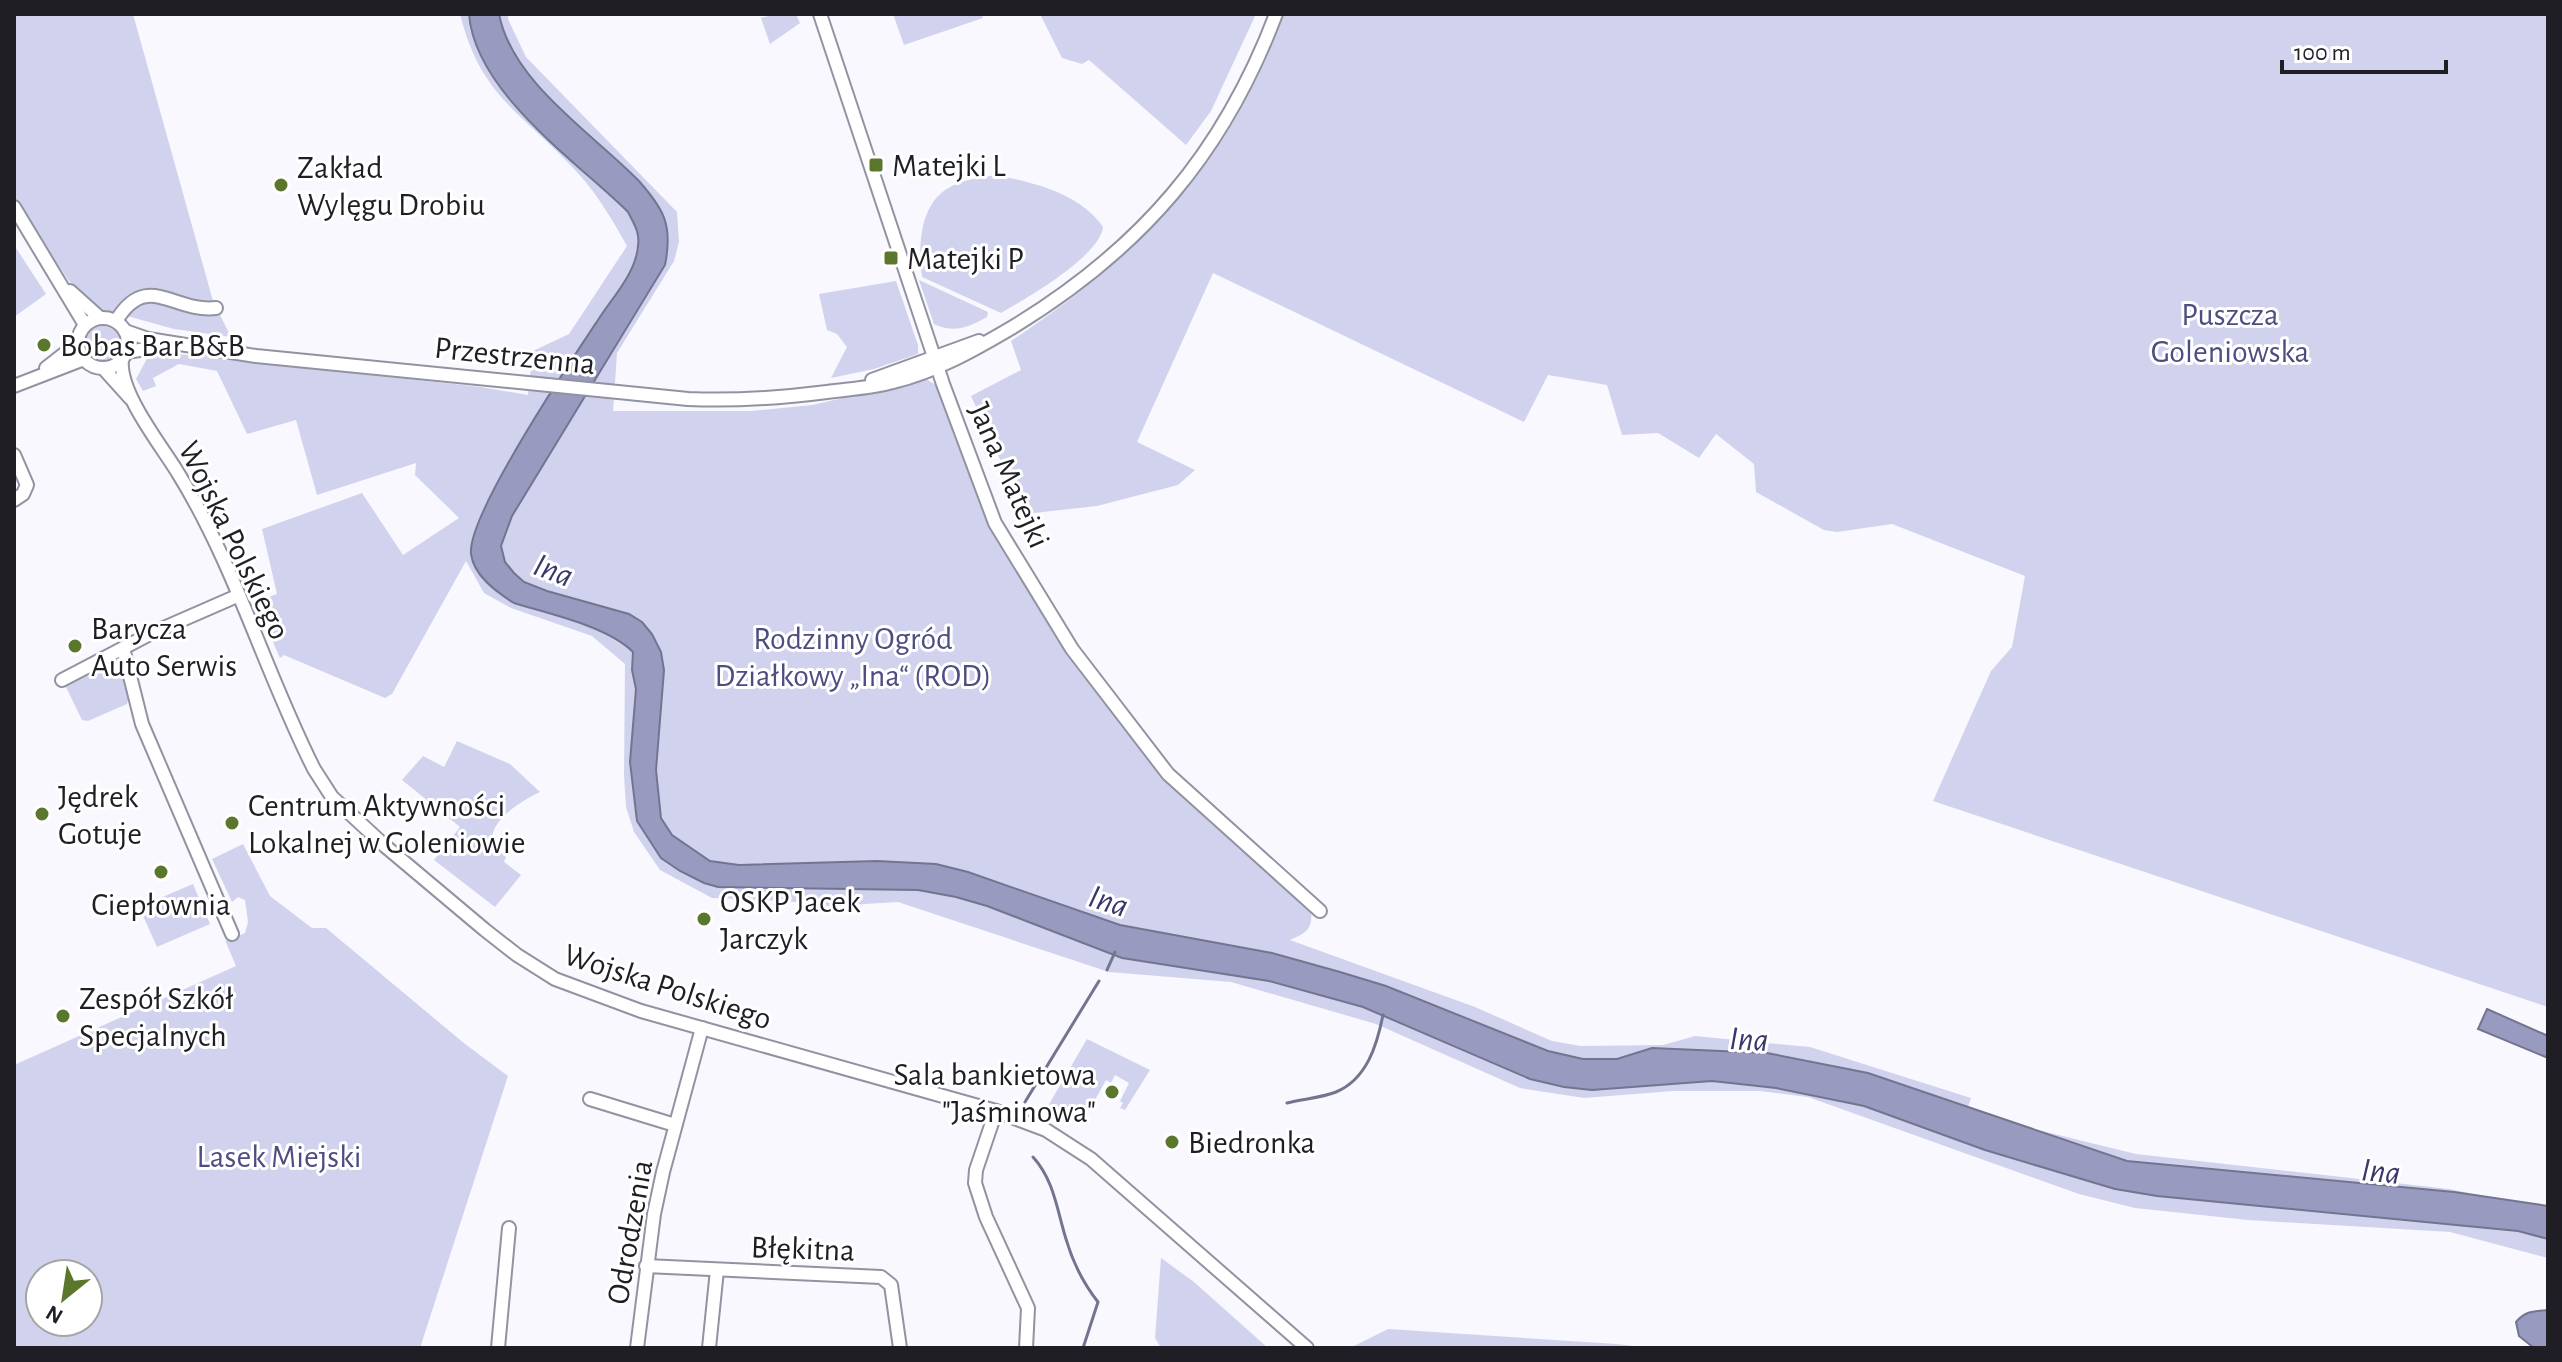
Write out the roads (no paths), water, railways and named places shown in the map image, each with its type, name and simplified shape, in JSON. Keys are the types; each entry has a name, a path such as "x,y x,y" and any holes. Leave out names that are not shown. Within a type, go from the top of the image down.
{"street":[{"name":"Jana Matejki","path":"820,14 936,363 995,523 1072,649 1168,774 1320,911"},
{"name":"Przestrzenna","path":"121,326 148,339 256,356 729,401 778,399 882,385 968,354 1077,286 1113,256 1167,202 1229,116 1248,81 1276,14"},
{"path":"14,207 85,325"},
{"path":"59,280 100,318 121,326 128,338 124,355 110,367 103,368 84,359 78,338"},
{"path":"121,326 130,303 141,296 162,296 192,308 216,308"},
{"path":"32,378 69,350 85,325 100,318"},
{"name":"Przestrzenna","path":"124,355 167,346 194,347"},
{"name":"Wojska Polskiego","path":"124,355 122,369 134,402"},
{"path":"14,386 84,359"},
{"name":"Wojska Polskiego","path":"103,368 134,402 196,504 309,760 330,794 447,900 535,968 572,988 996,1111 1046,1130 1091,1159 1307,1348"},
{"path":"14,455 27,485 23,494 14,500"},
{"path":"62,680 123,648 237,596"},
{"path":"123,648 136,710 232,934"},
{"name":"Odrodzenia","path":"637,1348 654,1214 702,1028"},
{"name":"Odrodzenia","path":"590,1099 675,1125"},
{"path":"996,1111 976,1170 975,1183 986,1217 1028,1308 1026,1348"},
{"path":"498,1348 509,1228"},
{"name":"Błękitna","path":"646,1266 881,1277 891,1285 900,1348"},
{"path":"709,1348 717,1270"}],"waterway":[{"path":"1107,970 1115,952"},
{"path":"1025,1102 1099,981"},
{"path":"1287,1103 1336,1092 1356,1079 1374,1049 1383,1015"},
{"path":"1033,1157 1050,1185 1075,1264 1098,1302 1083,1348"}],"place":[{"name":"Matejki L","path":"876,165"},
{"name":"Zakład Wylęgu Drobiu","path":"281,185"},
{"name":"Matejki P","path":"891,258"},
{"name":"Bobas Bar B&B","path":"44,345"},
{"name":"Barycza Auto Serwis","path":"75,646"},
{"name":"Jędrek Gotuje","path":"42,814"},
{"name":"Centrum Aktywności Lokalnej w Goleniowie","path":"232,823"},
{"name":"Ciepłownia","path":"161,872"},
{"name":"OSKP Jacek Jarczyk","path":"704,919"},
{"name":"Zespół Szkół Specjalnych","path":"63,1016"},
{"name":"Sala bankietowa \"Jaśminowa\"","path":"1112,1092"},
{"name":"Biedronka","path":"1172,1142"}],"park label":[{"name":"Puszcza Goleniowska","path":"2230,332"},
{"name":"Rodzinny Ogród Działkowy „Ina“ (ROD)","path":"853,656"},
{"name":"Lasek Miejski","path":"279,1156"}],"water label":[{"name":"Ina","path":"554,569"},
{"name":"Ina","path":"1109,900"},
{"name":"Ina","path":"1749,1038"},
{"name":"Ina","path":"2381,1170"}]}
